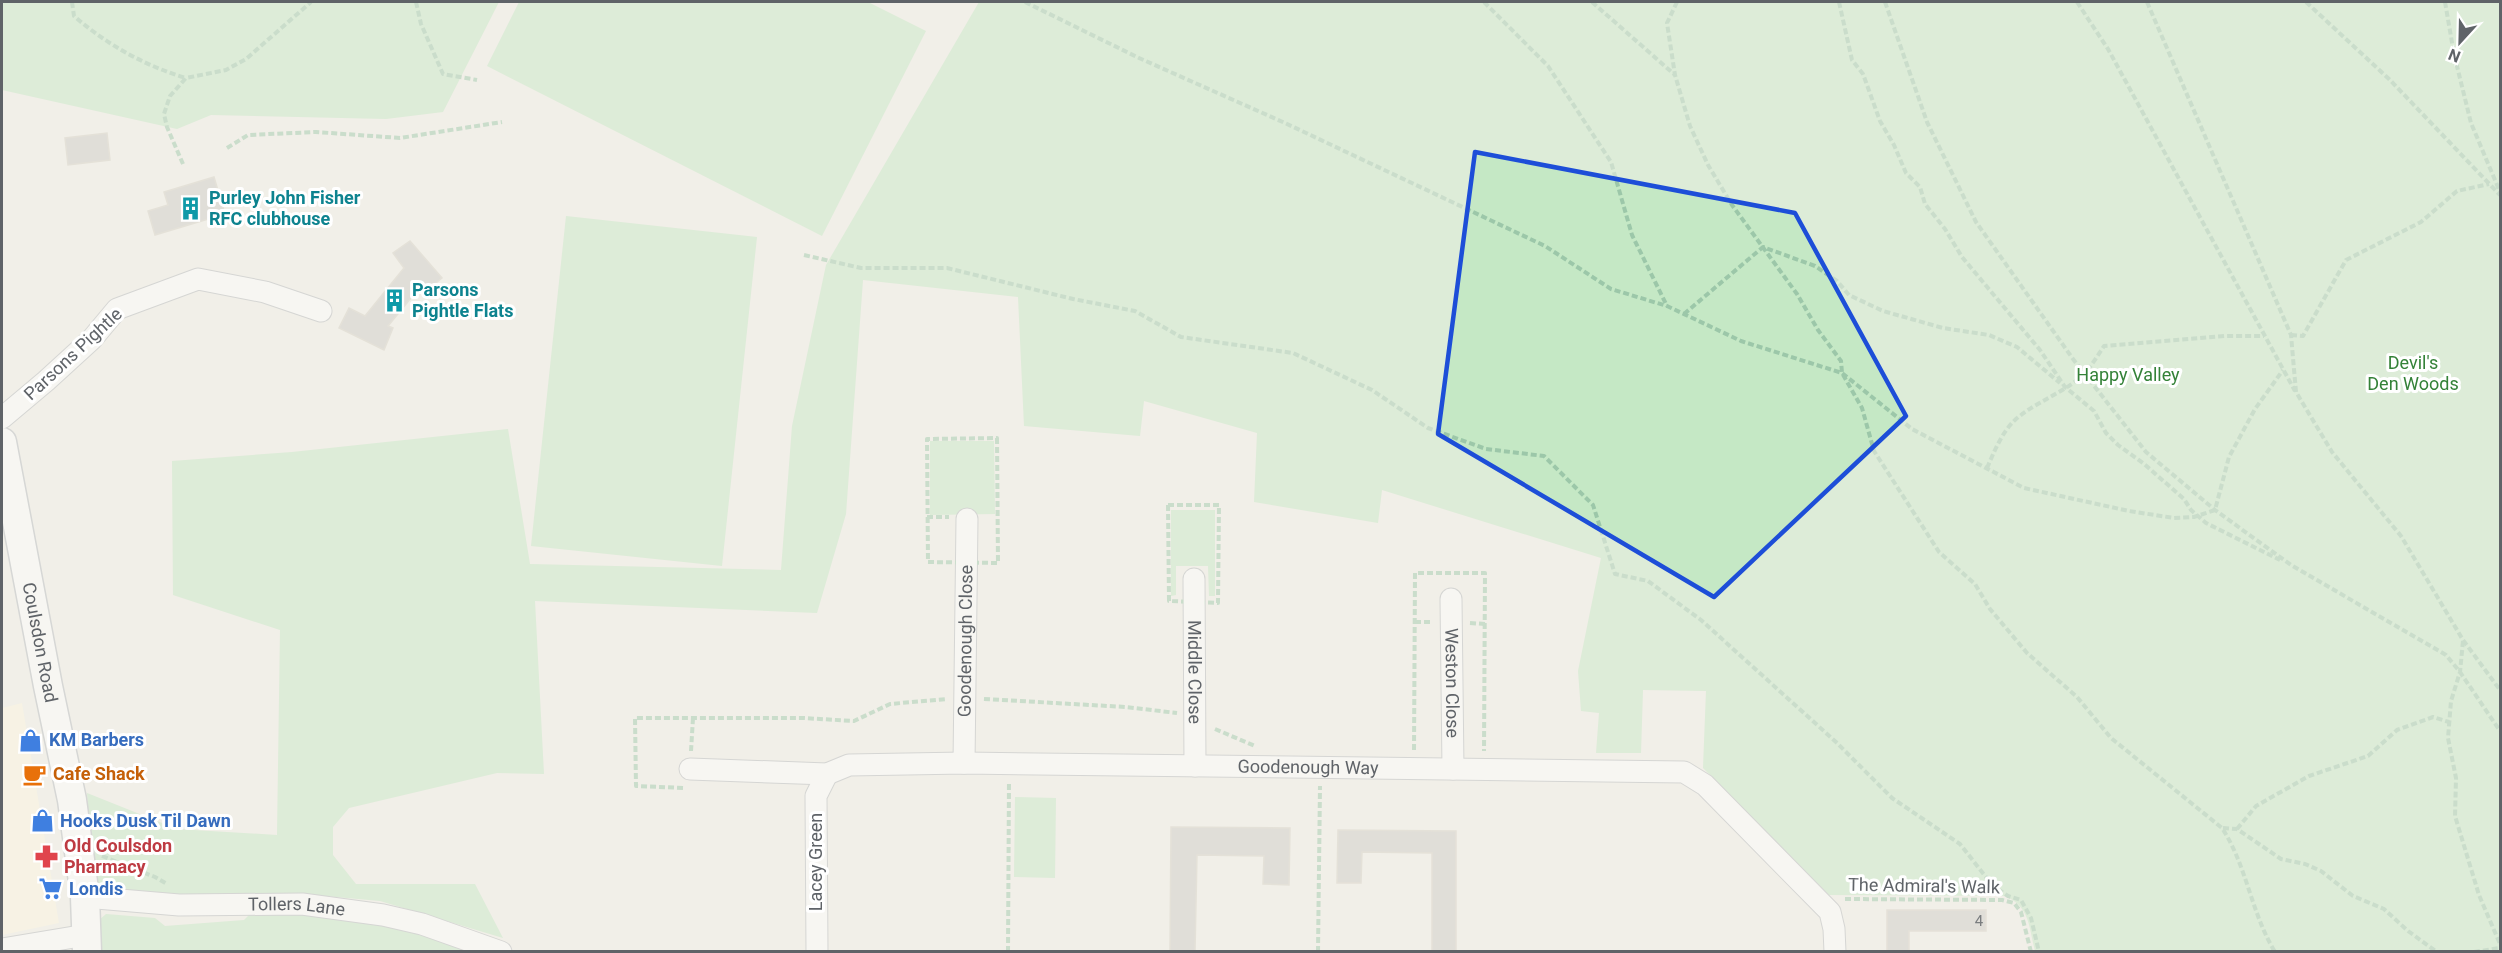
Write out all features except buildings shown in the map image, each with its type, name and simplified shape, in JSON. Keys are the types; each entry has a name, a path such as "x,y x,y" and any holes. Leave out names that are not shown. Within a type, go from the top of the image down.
{"main road":[{"name":"Coulsdon Road","path":"2,442 72,800 85,897 87,943"}],"street":[{"name":"Parsons Pightle","path":"2,418 84,346 117,309 198,279 265,292 321,311"},
{"name":"Goodenough Close","path":"964,763 967,519"},
{"name":"Middle Close","path":"1194,579 1196,766"},
{"name":"Weston Close","path":"1451,598 1453,769"},
{"name":"Goodenough Way","path":"690,769 826,774 849,765 1010,763 1684,772 1705,785 1830,912 1834,929 1835,951"},
{"name":"Lacey Green","path":"817,951 816,796 826,774"},
{"name":"Tollers Lane","path":"85,897 179,905 302,904 383,915 447,932 501,951"},
{"path":"2,949 87,943"}],"path":[{"path":"72,2 74,16 89,30 140,61 186,78 226,70 246,59 311,2"},
{"path":"416,2 421,24 443,74 477,80"},
{"path":"1025,2 1140,58 1285,123 1534,241 1611,289 1667,306 1742,341 1842,373 1912,429 2024,488 2129,511 2174,518 2198,516 2215,510"},
{"path":"1485,2 1548,66 1611,162 1632,235 1667,306"},
{"path":"1592,2 1675,75"},
{"path":"1677,2 1667,23 1675,75 1690,126 1708,165 1732,205 1797,294 1840,361 1842,373 1862,408 1874,451 1939,552 1975,584 1990,609 2027,653 2077,697 2111,738 2222,828 2235,847 2265,936 2275,951"},
{"path":"1839,2 1852,60 1863,74 1880,121 1906,173 1920,188 1925,204 1946,229 1962,257 2040,350 2065,387"},
{"path":"1885,2 1927,122 1976,222 2084,373 2146,452 2215,510 2291,566"},
{"path":"2077,2 2108,50 2264,336 2332,452 2401,536 2463,640 2500,690"},
{"path":"2147,2 2291,335 2296,392"},
{"path":"2306,2 2389,79 2500,194"},
{"path":"2445,2 2454,54 2471,123 2500,194"},
{"path":"183,164 167,127 164,114 170,96 186,78"},
{"path":"227,148 248,135 316,132 400,138 502,122"},
{"path":"2291,335 2303,336 2346,260 2421,222 2457,191 2490,184"},
{"path":"1684,314 1762,247"},
{"path":"1762,247 1815,266 1837,281 1849,295 1883,311 1943,328 1989,335 2017,347 2094,411 2106,433 2184,499 2198,516 2291,566 2446,655 2500,731"},
{"path":"804,255 861,267 947,268 1073,299 1135,311 1181,338 1293,352 1372,390 1428,428 1486,449 1544,456 1593,505 1615,574 1648,581 1701,620 1836,742 1892,798 1960,844 1993,885 2008,896 2021,900 2031,918 2040,951"},
{"path":"1987,468 1996,447 2013,421 2084,373 2104,346 2225,336 2264,336"},
{"path":"2215,510 2229,457 2255,409 2283,370"},
{"path":"1168,505 1219,505 1218,603 1194,602 1169,601 1168,505"},
{"path":"2463,640 2460,672 2451,701 2448,738 2456,778 2455,816 2479,895 2500,946 2475,951"},
{"path":"2237,829 2256,806 2309,776 2368,756 2397,730 2433,717 2450,722"},
{"path":"1008,951 1010,763"},
{"path":"1318,951 1320,767"},
{"path":"2222,828 2237,829 2281,859 2305,864 2321,871 2353,896 2384,909 2408,931 2438,951"},
{"path":"95,854 166,883 175,892 179,905"},
{"name":"The Admiral's Walk","path":"1817,898 2002,900 2014,903 2021,912 2031,951"}],"highlighted area":[{"path":"1475,152 1795,213 1906,416 1714,597 1438,434"}],"shaded area":[{"path":"22,703 59,923 2,935 2,708"}],"green space":[{"path":"2,2 499,2 443,112 386,119 211,115 177,129 2,90"},
{"path":"519,2 868,2 926,31 822,236 487,66"},
{"name":"Happy Valley","path":"979,2 2500,2 2500,951 2035,951 2024,911 2013,900 2004,896 1829,895 1703,768 1706,691 1643,690 1641,753 1596,753 1599,713 1581,711 1578,671 1601,558 1382,490 1378,523 1254,502 1257,433 1144,401 1140,436 1024,426 1018,297 863,280 846,514 817,613 535,601 544,774 497,773 349,808 333,827 333,855 356,884 475,884 503,938 380,901 303,894 148,896 92,886 87,793 177,829 277,835 280,630 173,595 172,461 292,452 508,429 530,564 781,570 792,426 826,265"},
{"path":"566,216 757,237 722,566 531,546"},
{"path":"930,441 994,441 995,514 930,515"},
{"path":"1171,510 1215,510 1215,596 1209,596 1208,566 1176,566 1176,595 1171,596"},
{"path":"1015,797 1056,798 1055,878 1014,877"},
{"path":"291,911 381,921 474,951 101,951 98,921 106,914 155,918 165,926 244,920 252,912"}],"place":[{"name":"Purley John Fisher RFC clubhouse","path":"191,208"},
{"name":"Parsons Pightle Flats","path":"394,300"},
{"name":"KM Barbers","path":"31,740"},
{"name":"Cafe Shack","path":"35,774"},
{"name":"Hooks Dusk Til Dawn","path":"42,821"},
{"name":"Old Coulsdon Pharmacy","path":"46,856"},
{"name":"Londis","path":"51,889"}],"park label":[{"name":"Devil's Den Woods","path":"2413,373"}]}
